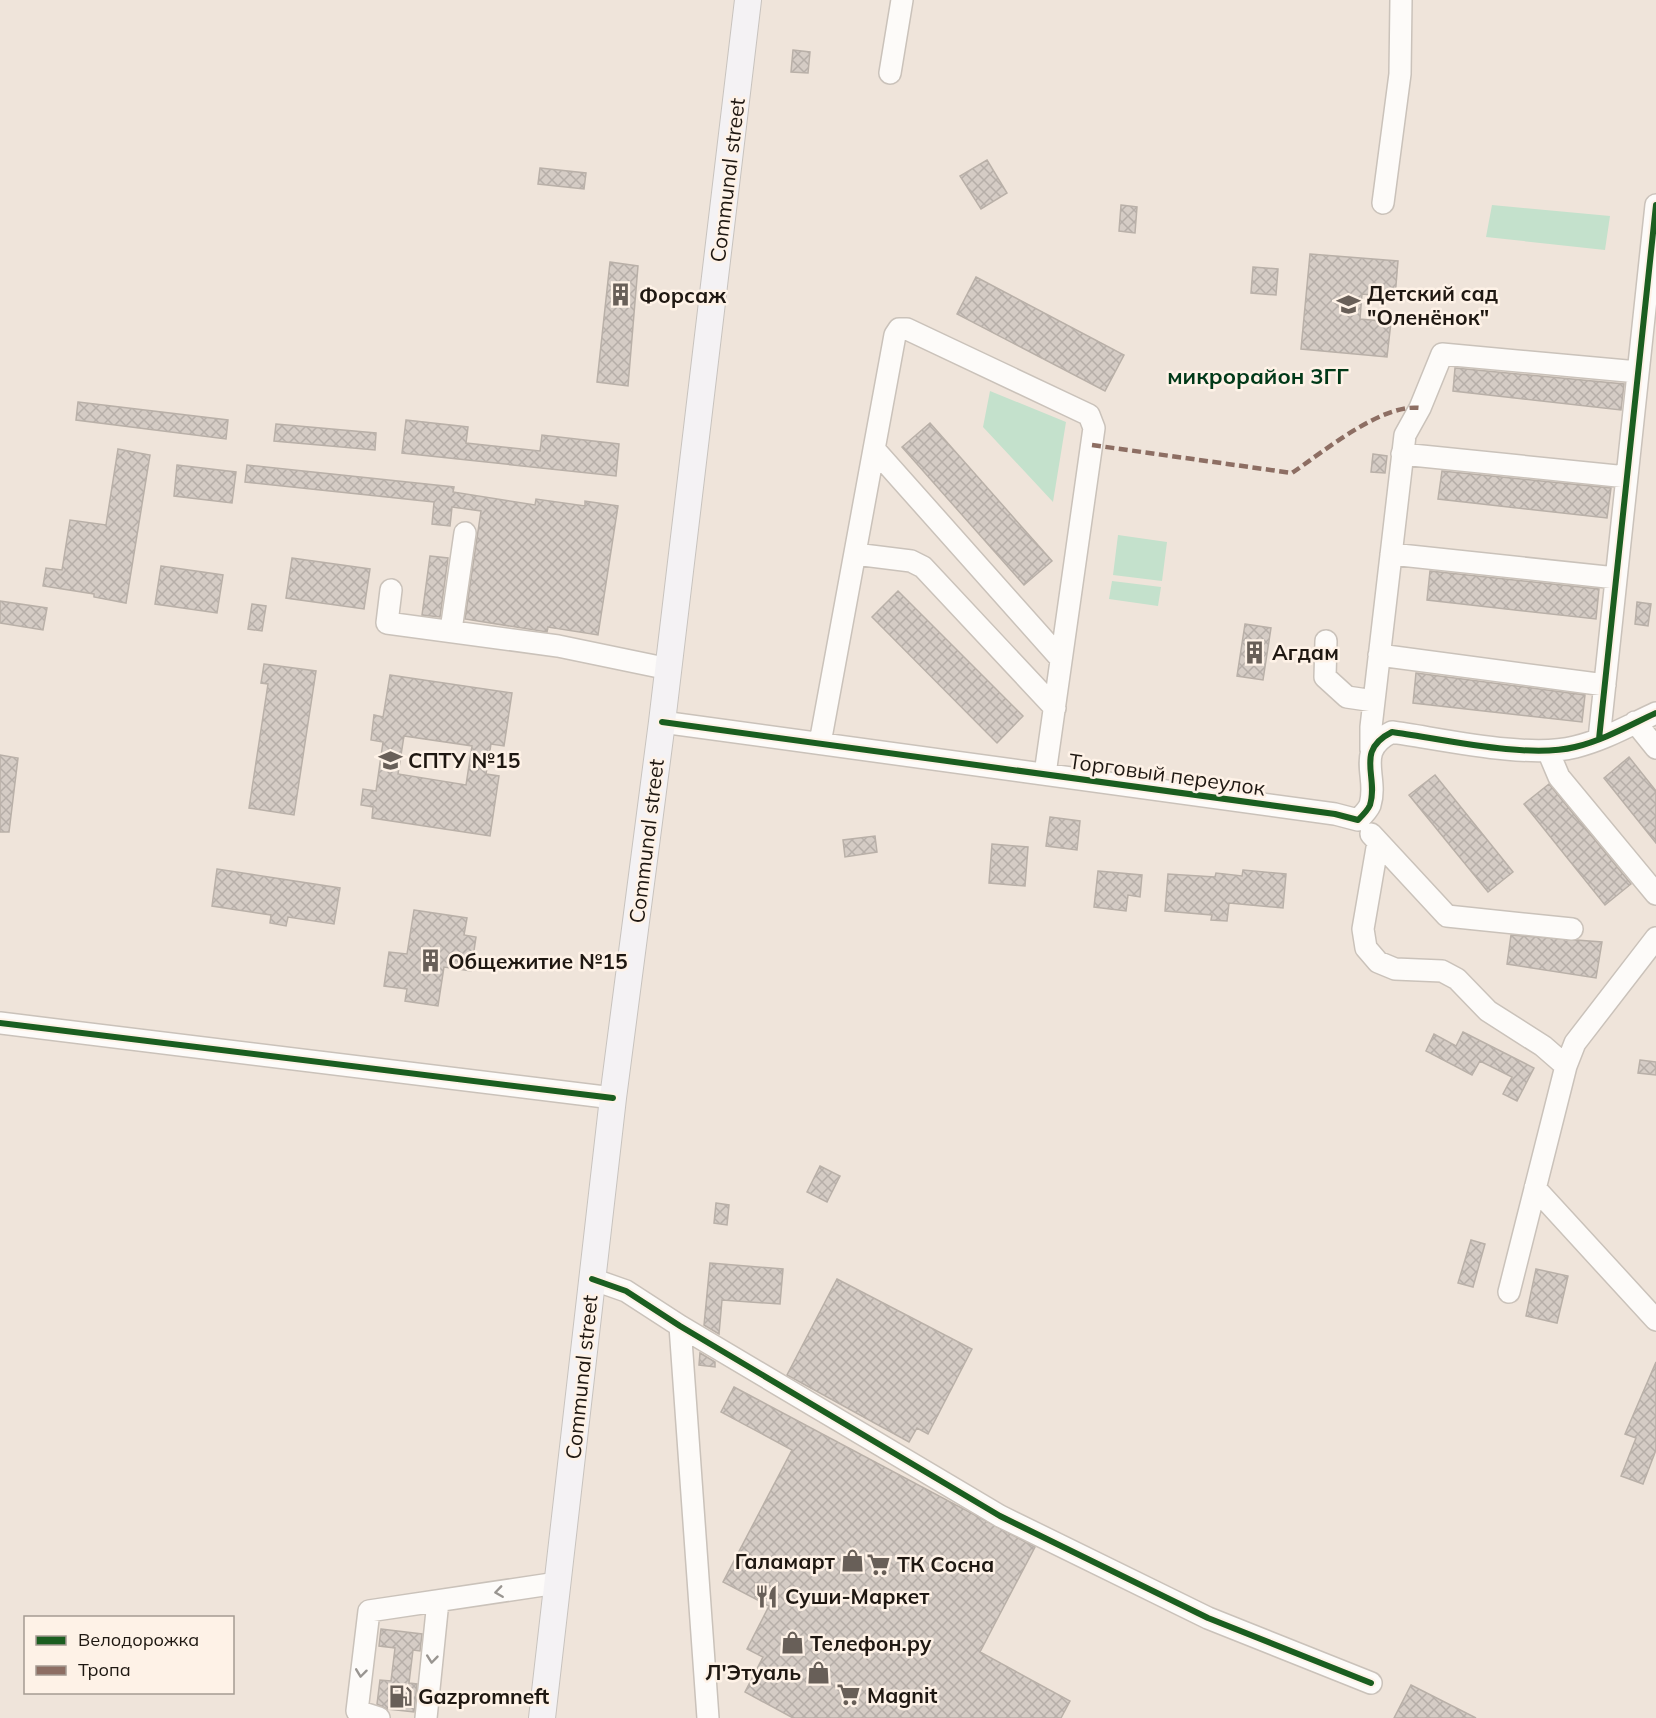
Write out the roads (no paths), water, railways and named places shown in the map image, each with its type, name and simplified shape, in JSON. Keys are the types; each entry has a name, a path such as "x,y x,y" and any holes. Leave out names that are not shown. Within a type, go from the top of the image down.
{"main road":[{"name":"Communal street","path":"542,1718 613,1098 669,669 748,0"}],"street":[{"path":"890,73 902,0"},
{"path":"1383,203 1400,74 1401,0"},
{"path":"1599,739 1656,205"},
{"path":"820,743 895,336 899,329 906,328 1089,415 1094,428 1045,774"},
{"path":"1572,929 1447,916 1358,820 1370,805 1374,701 1405,435 1420,408 1442,354 1638,372"},
{"path":"874,449 1062,659"},
{"path":"1402,454 1627,477"},
{"path":"451,630 465,533"},
{"path":"855,554 911,561 923,567 1055,708"},
{"path":"1391,554 1616,578"},
{"path":"391,590 387,623 558,646 669,669"},
{"path":"1326,641 1325,677 1347,697 1374,701"},
{"path":"1379,655 1605,685"},
{"path":"1371,750 1383,736 1392,732 1548,751 1575,747 1599,739 1656,713"},
{"name":"Торговый переулок","path":"662,722 1335,814 1358,820"},
{"path":"1635,722 1656,748"},
{"path":"1548,751 1559,777 1656,894"},
{"path":"1378,842 1363,929 1366,948 1378,962 1395,969 1442,971 1457,979 1488,1011 1543,1046 1566,1066"},
{"path":"1509,1292 1566,1066 1575,1043 1656,938"},
{"path":"0,1023 613,1098"},
{"path":"1535,1188 1656,1320"},
{"path":"592,1279 626,1291 680,1326 1000,1516 1208,1618 1371,1683"},
{"path":"680,1326 708,1718"},
{"path":"379,1718 357,1711 369,1611 557,1583"},
{"path":"426,1718 438,1600"}],"place":[{"name":"Форсаж","path":"621,295"},
{"name":"Детский сад \"Оленёнок\"","path":"1349,305"},
{"name":"Агдам","path":"1254,652"},
{"name":"СПТУ №15","path":"390,760"},
{"name":"Общежитие №15","path":"430,961"},
{"name":"Галамарт","path":"853,1561"},
{"name":"ТК Сосна","path":"879,1564"},
{"name":"Суши-Маркет","path":"767,1596"},
{"name":"Телефон.ру","path":"792,1643"},
{"name":"Л'Этуаль","path":"819,1672"},
{"name":"Magnit","path":"849,1695"},
{"name":"Gazpromneft","path":"400,1696"}],"district":[{"name":"микрорайон 3ГГ","path":"1258,376"}]}
